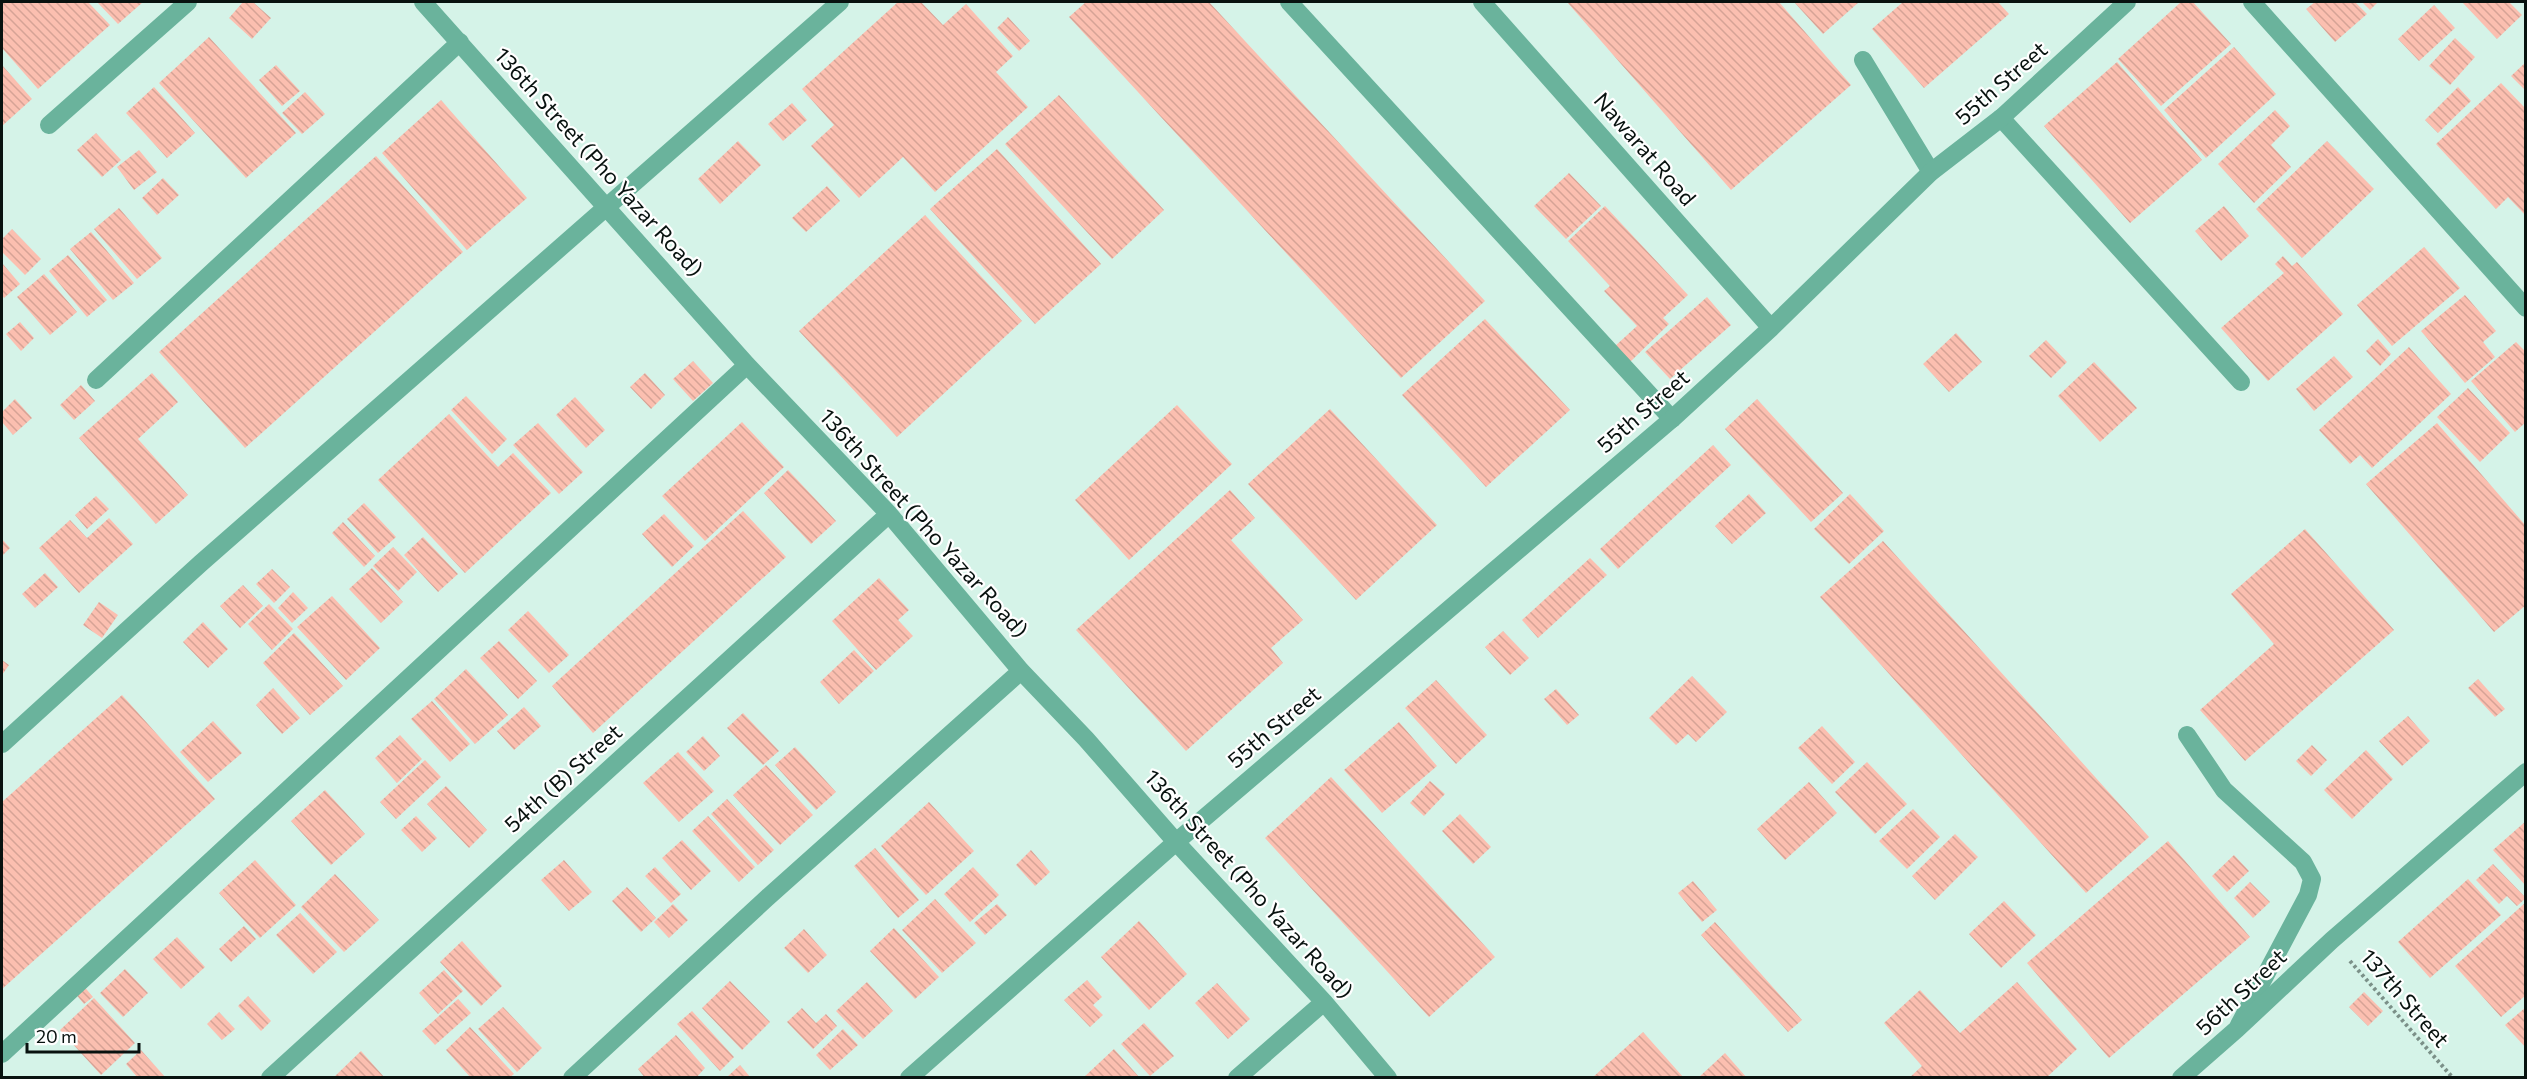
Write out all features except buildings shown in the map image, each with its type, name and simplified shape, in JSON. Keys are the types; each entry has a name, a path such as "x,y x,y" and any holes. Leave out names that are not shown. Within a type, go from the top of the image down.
{"street":[{"path":"49,125 188,2"},
{"name":"136th Street (Pho Yazar Road)","path":"423,2 747,364 889,514 1022,670 1176,842 1324,1002 1388,1077"},
{"path":"2,744 201,563 840,2"},
{"path":"1289,2 1672,419"},
{"name":"Nawarat Road","path":"1482,2 1771,328"},
{"path":"2252,2 2526,308"},
{"name":"55th Street","path":"909,1077 1176,842 1672,419 1771,328 1931,172 2001,118 2123,3"},
{"path":"96,380 460,42"},
{"path":"1863,60 1931,172"},
{"path":"2001,118 2241,382"},
{"path":"2,1054 747,364"},
{"name":"54th (B) Street","path":"270,1077 889,514"},
{"path":"572,1077 767,898 1022,670"},
{"path":"2187,735 2224,790 2303,862 2312,879 2308,895 2237,1029"},
{"name":"56th Street","path":"2181,1077 2237,1029 2332,940 2526,772"},
{"path":"1237,1077 1324,1002"}],"path":[{"name":"137th Street","path":"2332,940 2453,1077"}]}
